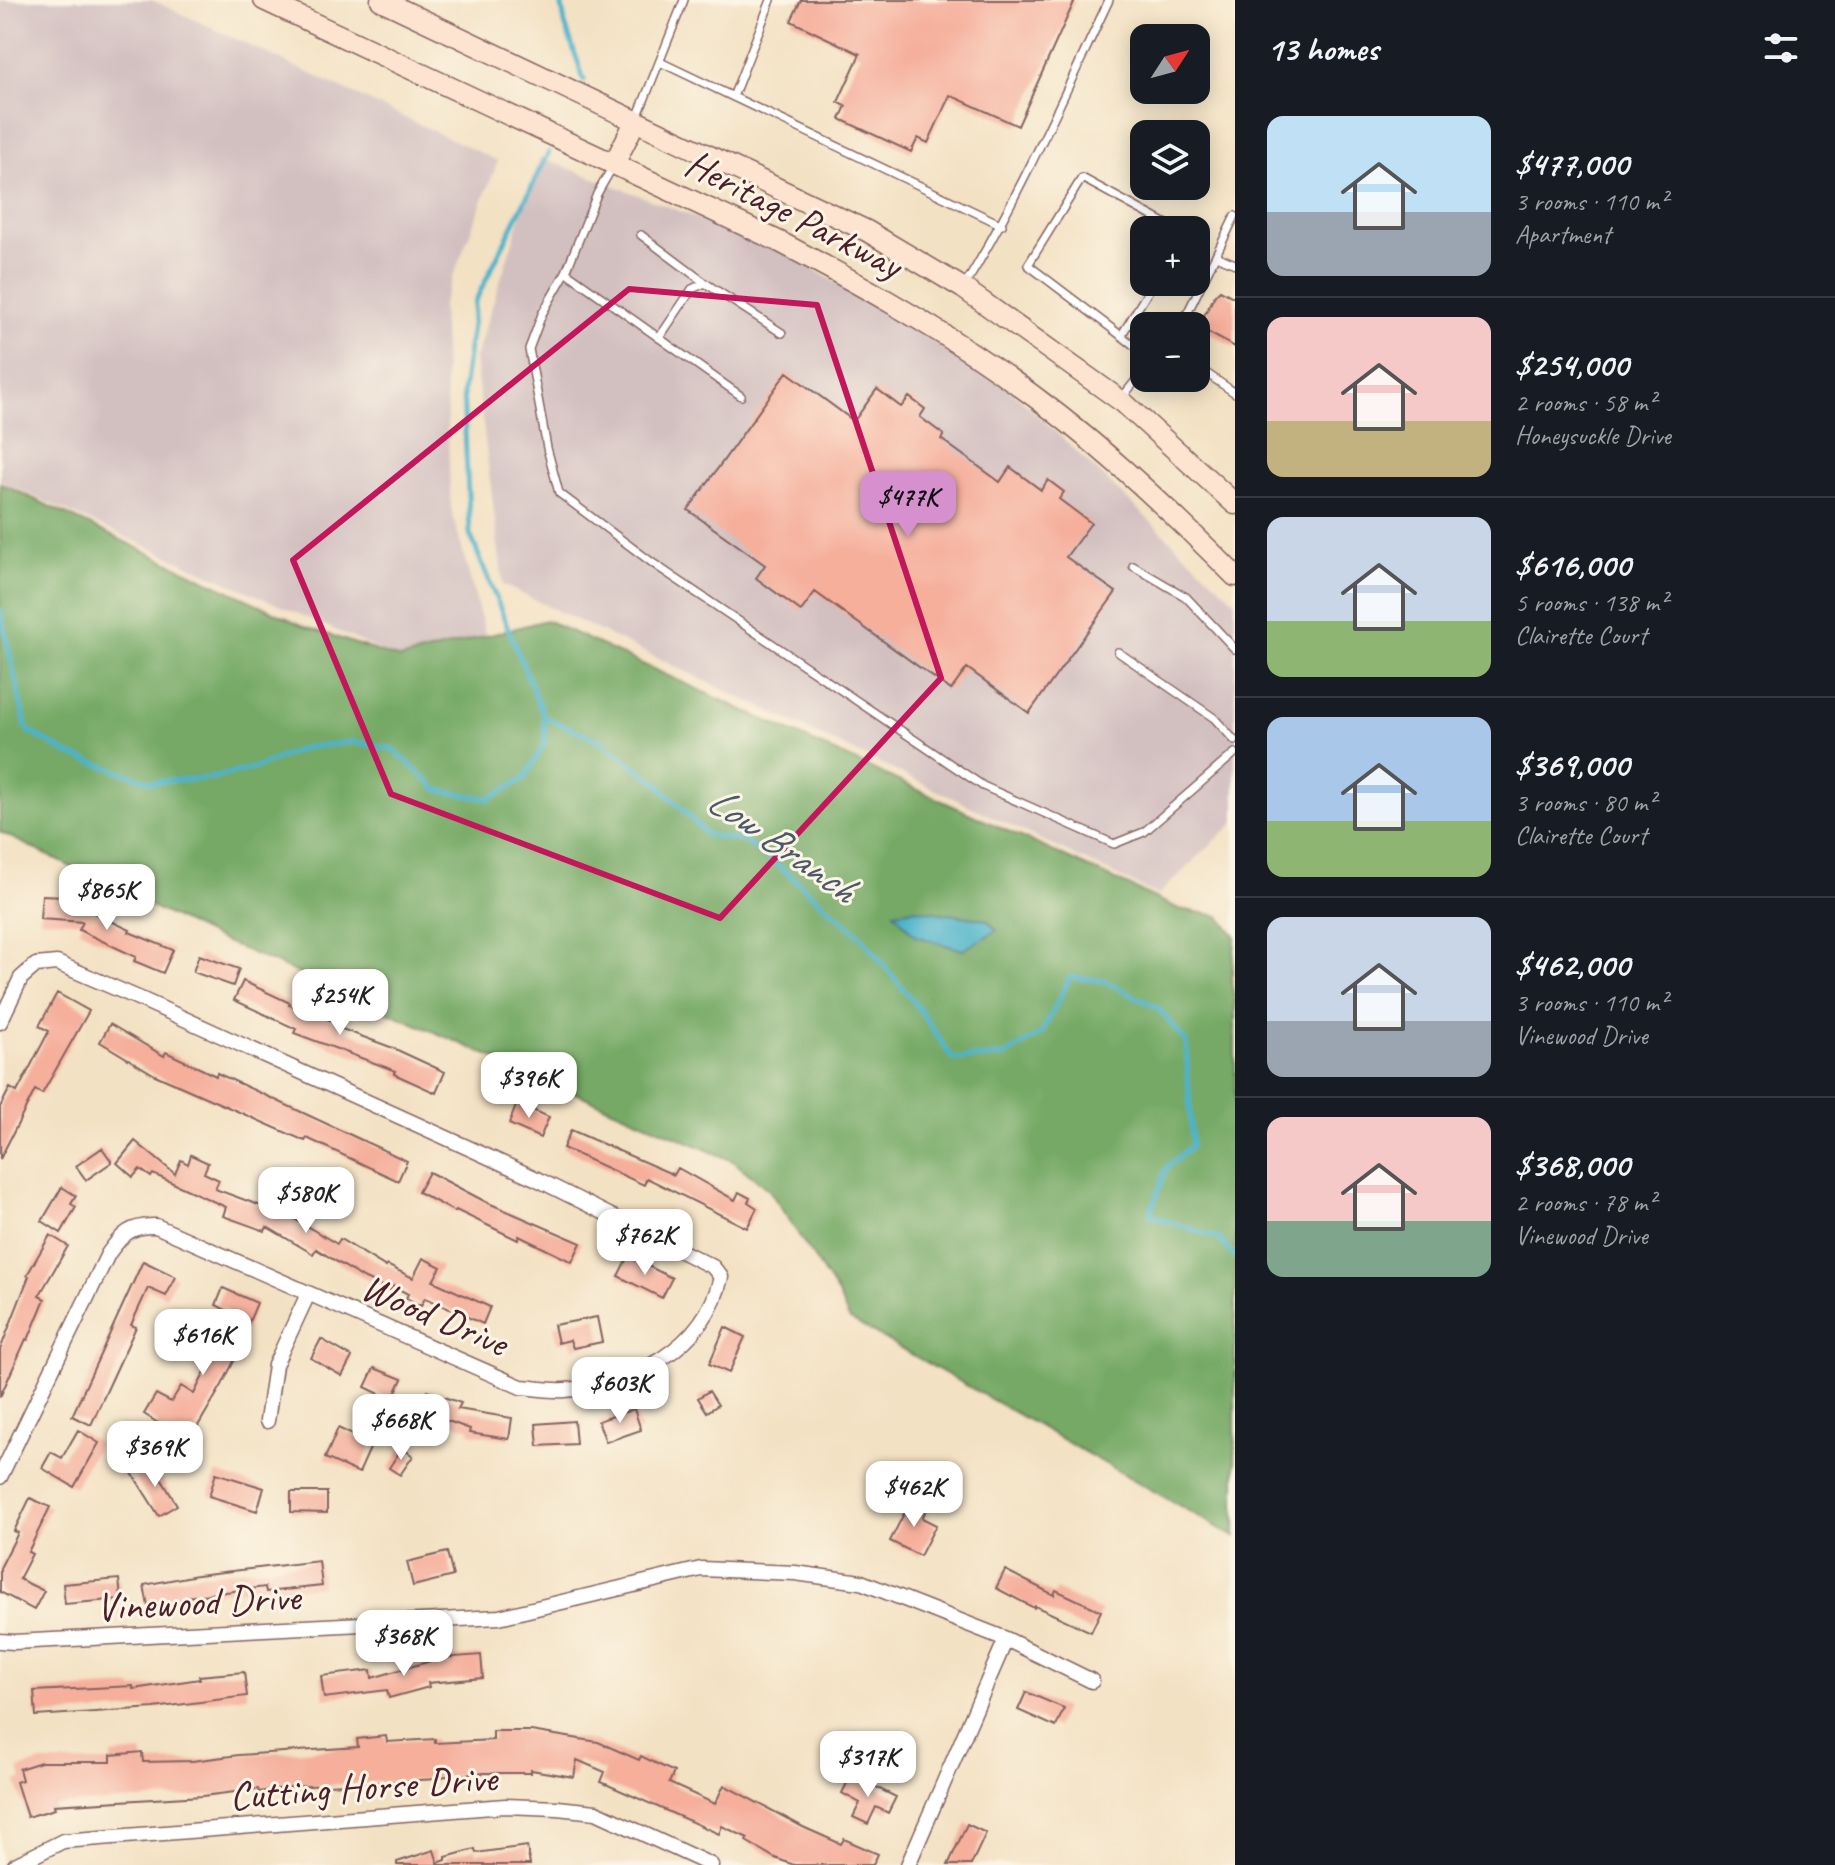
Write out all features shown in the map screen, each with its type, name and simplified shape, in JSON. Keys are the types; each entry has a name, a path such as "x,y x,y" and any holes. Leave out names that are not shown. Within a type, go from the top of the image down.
{"main road":[{"name":"Heritage Parkway","path":"264,0 780,242 862,285 1003,373 1163,503 1235,576"},
{"name":"Heritage Parkway","path":"381,0 867,231 963,288 1120,401 1235,504"},
{"path":"614,164 636,120"}],"street":[{"name":"Wood Drive","path":"0,1022 21,978 36,965 57,963 537,1179 713,1267 721,1277 716,1298 698,1330 670,1354 617,1382 563,1390 521,1387 156,1226 137,1225 122,1234 108,1254 0,1477"},
{"path":"267,1421 275,1365 308,1294"},
{"name":"Vinewood Drive","path":"0,1641 499,1617 701,1569 795,1573 861,1582 1006,1639 1092,1681"},
{"path":"908,1865 1006,1639"},
{"name":"Cutting Horse Drive","path":"15,1865 63,1841 505,1806 596,1812 711,1865"}],"lane":[{"path":"636,120 684,0"},
{"path":"733,97 771,0"},
{"path":"963,288 1002,225 1109,0"},
{"path":"660,62 1002,225"},
{"path":"614,164 597,194 566,272 542,314 529,349 547,448 559,493 654,564 983,786 1114,844 1144,832 1235,753"},
{"path":"1130,343 1028,265 1082,178 1152,216"},
{"path":"1188,312 1235,216"},
{"path":"641,235 705,283 782,333"},
{"path":"1216,256 1235,264"},
{"path":"566,272 741,396"},
{"path":"659,338 692,289 705,283"},
{"path":"1121,336 1145,296"},
{"path":"1210,376 1235,393"},
{"path":"1120,401 1130,388"},
{"path":"1133,566 1186,597 1235,649"},
{"path":"1118,652 1214,718 1235,741"}],"highlighted area":[{"path":"629,289 817,305 941,678 720,918 391,794 293,560"}],"shaded area":[{"path":"0,0 152,0 498,161 442,305 451,508 486,637 400,659 0,481"},
{"path":"540,157 785,252 1009,388 1235,601 1235,822 1158,895 503,585 475,359"}],"green space":[{"path":"0,483 306,627 400,659 546,620 1179,909 1219,916 1235,935 1232,976 1235,1000 1235,1537 849,1319 838,1294 769,1190 733,1161 212,936 0,832"}],"water":[{"path":"916,909 987,920 997,930 963,950 915,936 894,912"}],"building":[{"path":"801,0 1075,0 1018,126 950,95 928,143 918,138 911,152 840,119 846,106 838,102 860,54 791,21"},
{"path":"1220,290 1235,298 1235,347 1210,333 1210,312 1206,312"},
{"path":"787,372 854,421 877,389 901,407 909,397 925,409 920,417 944,435 941,439 1000,482 1010,467 1041,490 1048,480 1064,492 1059,499 1091,523 1066,557 1116,592 1029,713 967,668 951,690 815,592 801,611 756,578 765,565 688,510"},
{"path":"42,895 62,896 62,902 73,903 129,932 173,950 163,973 134,961 136,957 79,930 83,922 40,919"},
{"path":"199,955 239,969 233,986 193,972"},
{"path":"243,981 289,1005 341,1024 339,1028 445,1072 436,1093 394,1074 396,1071 294,1033 296,1029 234,1000"},
{"path":"57,993 89,1011 42,1094 35,1090 0,1159 0,1107 10,1088 17,1092 49,1031 39,1026"},
{"path":"110,1024 164,1056 166,1052 216,1076 217,1073 407,1161 398,1181 307,1138 305,1141 155,1075 100,1042"},
{"path":"517,1103 549,1117 540,1138 509,1124"},
{"path":"571,1130 674,1175 678,1168 735,1200 739,1192 750,1198 748,1202 757,1208 747,1228 647,1178 644,1185 563,1148"},
{"path":"135,1141 175,1174 181,1160 188,1164 191,1155 208,1163 204,1173 219,1180 215,1189 291,1217 337,1244 340,1239 386,1267 413,1278 423,1258 441,1267 433,1281 490,1307 483,1324 425,1298 421,1306 406,1298 408,1294 393,1286 390,1290 365,1279 316,1249 313,1254 267,1227 265,1231 223,1216 226,1207 153,1174 151,1177 140,1169 133,1177 117,1163"},
{"path":"102,1148 112,1162 86,1180 76,1166"},
{"path":"429,1172 486,1202 581,1243 572,1262 519,1236 518,1240 455,1212 418,1192"},
{"path":"62,1187 76,1196 71,1204 76,1207 61,1233 42,1221"},
{"path":"50,1235 68,1246 39,1296 45,1299 0,1397 0,1350 27,1275"},
{"path":"628,1256 672,1278 662,1298 618,1276"},
{"path":"143,1261 176,1277 166,1296 148,1288 131,1325 136,1327 91,1425 72,1416"},
{"path":"223,1288 257,1303 222,1385 189,1441 185,1438 179,1449 152,1433 158,1423 144,1414 156,1394 171,1402 181,1386 194,1394 226,1330 221,1327 228,1311 216,1305"},
{"path":"597,1317 602,1342 573,1348 570,1340 558,1343 554,1325"},
{"path":"725,1327 745,1337 729,1373 709,1364"},
{"path":"321,1339 352,1357 342,1376 311,1358"},
{"path":"374,1368 402,1379 392,1400 365,1387"},
{"path":"427,1391 461,1403 458,1409 512,1418 509,1439 469,1433 470,1429 420,1411"},
{"path":"709,1391 718,1405 707,1412 698,1398"},
{"path":"634,1409 641,1430 606,1442 598,1421"},
{"path":"574,1421 576,1444 538,1446 536,1424"},
{"path":"338,1428 372,1444 359,1473 325,1458"},
{"path":"78,1430 99,1443 74,1487 42,1468 51,1452 62,1458"},
{"path":"402,1448 413,1456 400,1475 389,1468"},
{"path":"151,1462 177,1505 159,1516 132,1473"},
{"path":"216,1473 264,1488 257,1511 209,1496"},
{"path":"291,1492 327,1492 327,1513 291,1512"},
{"path":"30,1498 50,1507 28,1552 32,1554 19,1579 44,1591 34,1610 0,1592 0,1568 18,1533 14,1531"},
{"path":"912,1498 928,1506 922,1518 936,1525 920,1556 890,1541"},
{"path":"447,1552 453,1576 413,1586 407,1562"},
{"path":"319,1561 322,1586 266,1592 265,1587 187,1597 187,1600 148,1606 144,1585 197,1575"},
{"path":"1005,1570 1054,1595 1056,1590 1101,1611 1091,1632 996,1588"},
{"path":"119,1579 121,1599 65,1604 63,1584"},
{"path":"481,1655 483,1678 428,1683 429,1687 389,1698 387,1690 324,1698 321,1676 371,1670 372,1678 441,1658"},
{"path":"244,1672 247,1696 154,1708 36,1716 34,1691 133,1686 133,1689 200,1679 199,1676"},
{"path":"1026,1692 1064,1708 1056,1727 1018,1710"},
{"path":"493,1731 531,1731 598,1742 639,1760 641,1756 674,1772 669,1783 715,1804 724,1785 803,1827 841,1844 844,1839 878,1854 873,1865 794,1865 775,1858 746,1841 748,1838 722,1826 719,1834 601,1782 605,1772 577,1760 574,1777 531,1770 531,1773 485,1773 259,1792 258,1789 203,1796 54,1805 55,1809 27,1817 16,1782 22,1780 19,1769 41,1762 111,1762 111,1755 142,1752 143,1762 192,1761 358,1747 357,1739 386,1736 387,1742 493,1740"},
{"path":"851,1775 896,1797 888,1813 876,1807 868,1824 853,1817 860,1803 842,1793"},
{"path":"967,1824 986,1833 971,1865 948,1865"},
{"path":"527,1846 530,1865 397,1865 397,1862 434,1850 438,1863 446,1857 475,1849 476,1853"}],"waterway":[{"path":"561,0 565,24 584,80"},
{"path":"544,717 470,534 463,392 475,302 549,152"},
{"name":"Low Branch","path":"0,610 27,730 70,755 152,782 212,778 255,768 303,748 353,742 393,749 438,790 489,799 525,778 545,743 544,717 599,740 656,782 707,835 744,841 774,862 860,935 920,1010 953,1059 1005,1056 1042,1033 1070,977 1105,981 1158,1008 1186,1042 1192,1146 1166,1168 1150,1215 1218,1238 1235,1257"}]}
